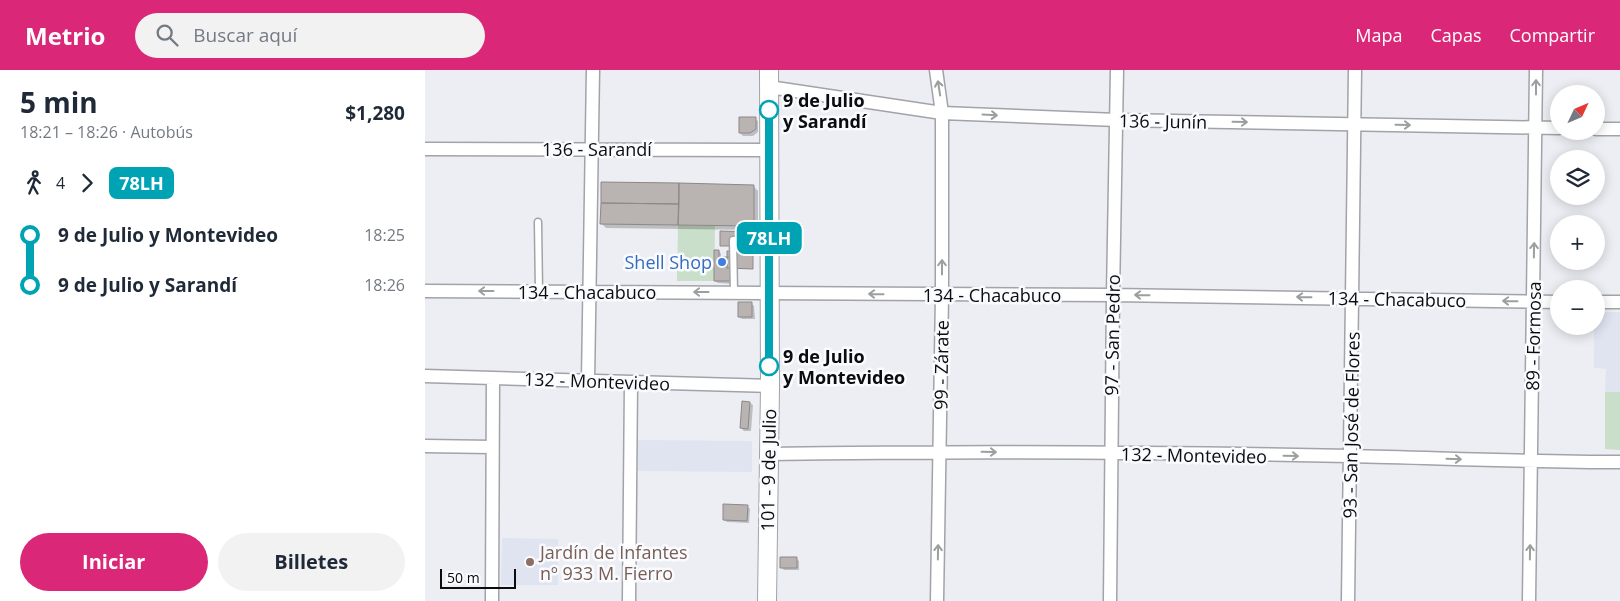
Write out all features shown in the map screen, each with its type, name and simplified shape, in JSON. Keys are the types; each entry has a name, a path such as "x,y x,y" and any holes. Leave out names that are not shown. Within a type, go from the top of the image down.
{"street":[{"path":"589,381 593,70"},
{"name":"99 - Zárate","path":"936,70 942,113 942,295 937,601"},
{"name":"97 - San Pedro","path":"1110,601 1117,70"},
{"name":"93 - San José de Flores","path":"1348,601 1355,70"},
{"name":"89 - Formosa","path":"1529,601 1536,70"},
{"name":"136 - Junín","path":"769,78 942,113 1117,120 1550,128"},
{"name":"101 - 9 de Julio","path":"767,601 770,386 768,292 769,78"},
{"path":"1605,129 1620,129"},
{"name":"136 - Sarandí","path":"425,148 769,150"},
{"name":"134 - Chacabuco","path":"425,291 1113,295 1550,302"},
{"path":"1605,302 1620,302"},
{"name":"132 - Montevideo","path":"425,376 770,386"},
{"path":"492,601 493,378"},
{"path":"629,601 631,382"},
{"path":"425,446 492,447"},
{"name":"132 - Montevideo","path":"768,454 940,451 1350,456 1532,462 1620,462"}],"lane":[{"path":"538,222 539,292"},
{"path":"734,292 733,240 769,240"}],"shaded area":[{"path":"1605,312 1620,312 1620,392 1605,392 1606,369 1594,368 1594,335 1605,335"},
{"path":"638,440 752,441 752,472 638,471"},
{"name":"Jardín de Infantes nº 933 M. Fierro","path":"502,538 558,539 558,585 501,585"}],"green space":[{"path":"678,225 715,226 714,281 677,281"},
{"path":"1605,392 1620,392 1620,450 1605,449"}],"building":[{"path":"739,117 756,117 756,129 750,133 739,133"},
{"path":"601,182 679,183 679,204 601,203"},
{"path":"679,183 754,185 754,226 678,225"},
{"path":"601,203 679,204 678,225 600,224"},
{"path":"720,231 754,232 754,246 720,246"},
{"name":"Shell Shop","path":"714,250 719,250 719,257 731,257 731,281 714,281"},
{"path":"727,251 753,252 753,269 727,268"},
{"path":"738,302 752,302 752,317 738,317"},
{"path":"742,401 750,402 748,429 740,428"},
{"path":"723,504 748,505 747,521 723,520"},
{"path":"780,557 797,557 797,568 780,568"}],"bus line":[{"name":"78LH","path":"769,110 769,366"}],"place":[{"name":"9 de Julio y Sarandí","path":"769,110"},
{"name":"Shell Shop","path":"722,262"},
{"name":"9 de Julio y Montevideo","path":"769,366"},
{"name":"Jardín de Infantes nº 933 M. Fierro","path":"530,562"}]}
